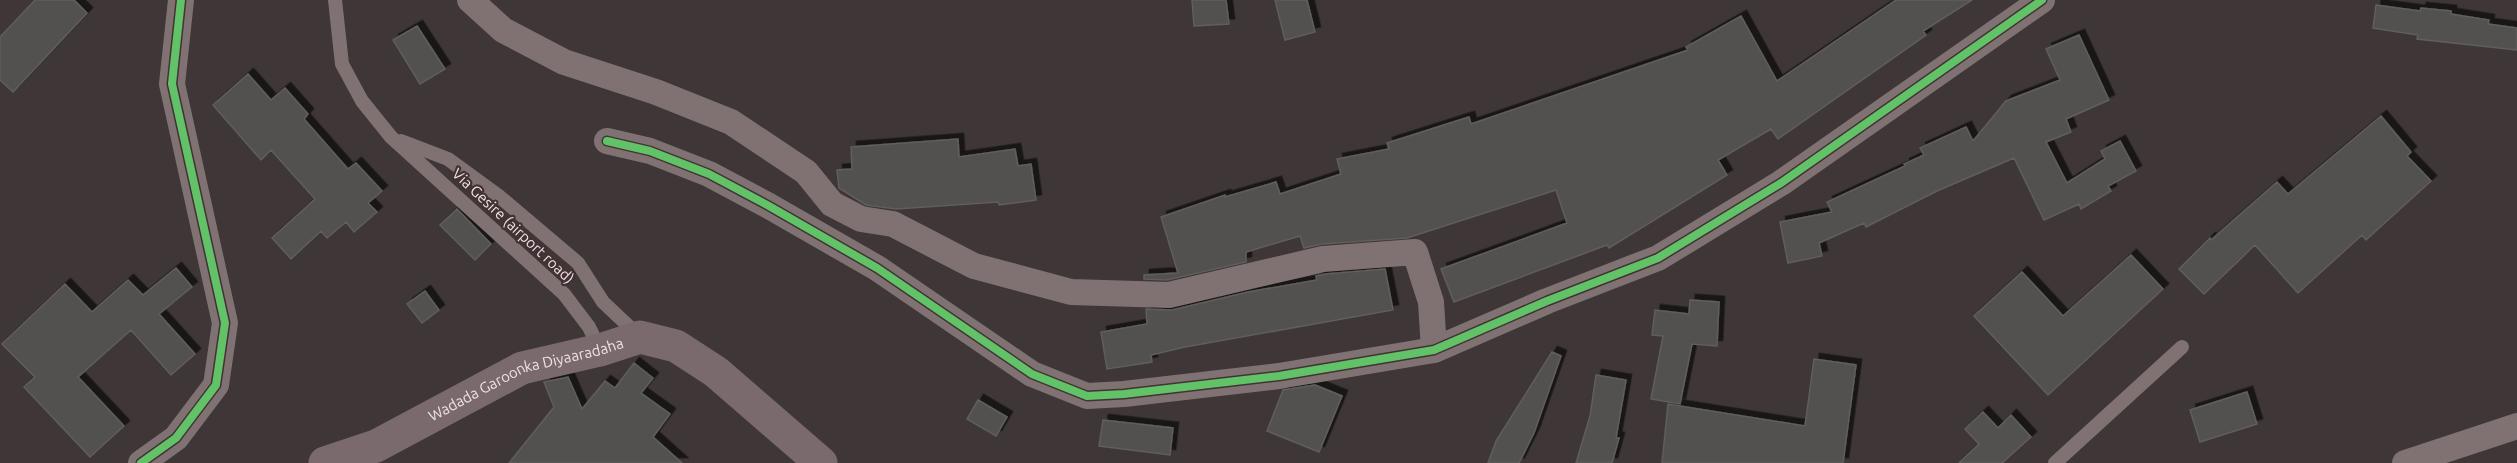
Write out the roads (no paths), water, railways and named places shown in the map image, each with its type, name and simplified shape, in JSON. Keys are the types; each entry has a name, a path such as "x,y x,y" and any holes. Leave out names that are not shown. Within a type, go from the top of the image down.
{"main road":[{"name":"Wadada Garoonka Diyaaradaha","path":"325,463 367,455 522,368 600,350 640,337 675,346 716,372 821,463"}],"street":[{"path":"141,463 176,438 216,385 225,323 172,84 181,0"},
{"path":"470,0 503,30 564,63 656,92 731,122 806,172 832,204 861,219 892,224 974,266 1071,292 1169,295 1323,259 1415,252 1431,302 1434,350"},
{"path":"607,141 650,151 719,180 877,268 1032,374 1087,396 1124,394 1279,376 1434,350 1547,301 1658,258 1781,183 2042,0"},
{"path":"2405,463 2447,456 2517,426"}],"lane":[{"name":"Via Gesire (airport road)","path":"335,0 342,63 362,101 391,137 564,294 589,327 600,350"},
{"name":"Via Gesire (airport road)","path":"391,137 448,159 500,197 578,263 603,302 640,337"},
{"path":"2055,463 2182,347"}]}
